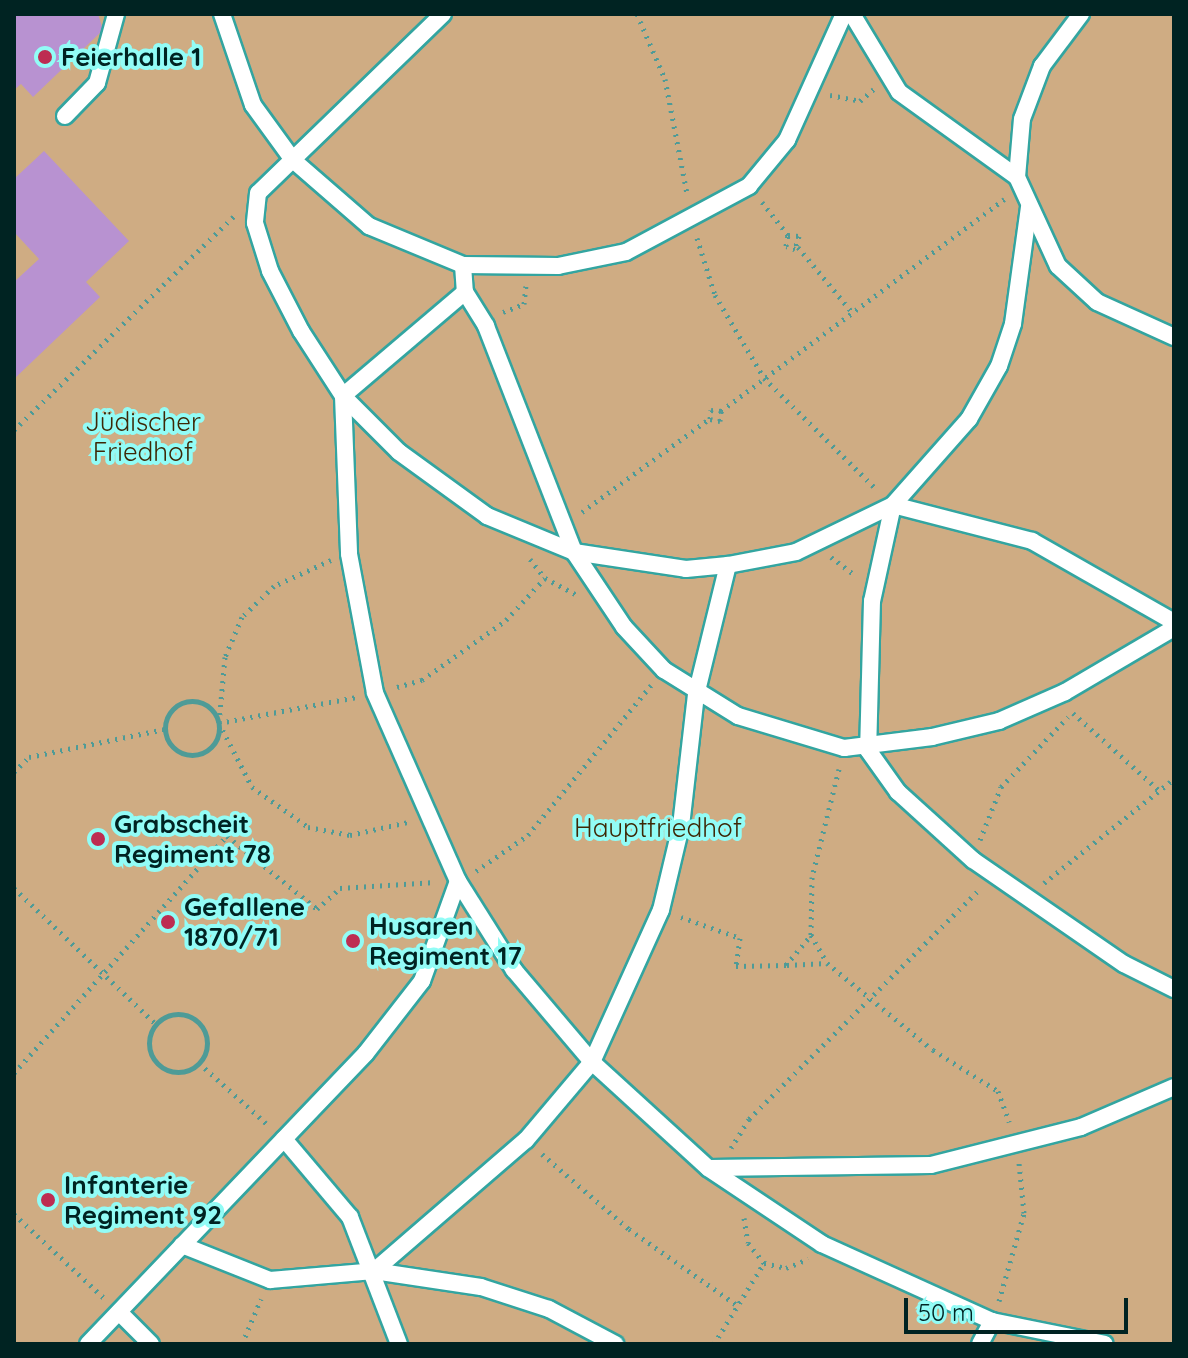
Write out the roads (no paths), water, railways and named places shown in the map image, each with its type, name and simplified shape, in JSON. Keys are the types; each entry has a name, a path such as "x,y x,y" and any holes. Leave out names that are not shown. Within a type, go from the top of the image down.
{"lane":[{"path":"65,116 97,83 116,14"},
{"path":"222,14 253,105 293,160 369,226 463,265 524,265 626,252 692,222 749,186 787,140 818,78 844,14"},
{"path":"443,14 258,193 255,223 270,271 343,396 444,488 526,535 574,552 631,564 728,565 832,536 893,505 969,419 999,366 1016,310 1029,207"},
{"path":"852,14 885,76 929,119 1019,182"},
{"path":"1081,14 1042,66 1022,119 1019,182 1058,266 1097,302 1174,337"},
{"path":"463,265 465,292 478,313 560,524 574,552 601,592 664,670 696,695 738,716 844,748 868,750 999,721 1065,692 1174,625 1032,541 893,505"},
{"path":"343,396 465,292"},
{"path":"343,396 349,554 375,693 424,815 458,881 514,970 592,1062 708,1168 822,1244 992,1321 1105,1344"},
{"path":"893,505 867,660 868,750 898,792 973,860 1021,896 1174,989"},
{"path":"374,1271 526,1140 592,1062 661,910 681,826 696,695 728,565"},
{"path":"88,1344 284,1139 422,981 458,881"},
{"path":"708,1168 862,1171 1014,1147 1174,1087"},
{"path":"284,1139 350,1217 374,1271 399,1344"},
{"path":"182,1245 270,1280 374,1271 481,1287 549,1309 615,1344"},
{"path":"119,1312 151,1344"},
{"path":"980,1344 992,1321"}],"place":[{"name":"Feierhalle 1","path":"45,57"},
{"name":"Grabscheit Regiment 78","path":"98,839"},
{"name":"Gefallene 1870/71","path":"168,922"},
{"name":"Husaren Regiment 17","path":"353,941"},
{"name":"Infanterie Regiment 92","path":"48,1200"}],"park label":[{"name":"Jüdischer Friedhof","path":"143,437"},
{"name":"Hauptfriedhof","path":"658,828"}]}
